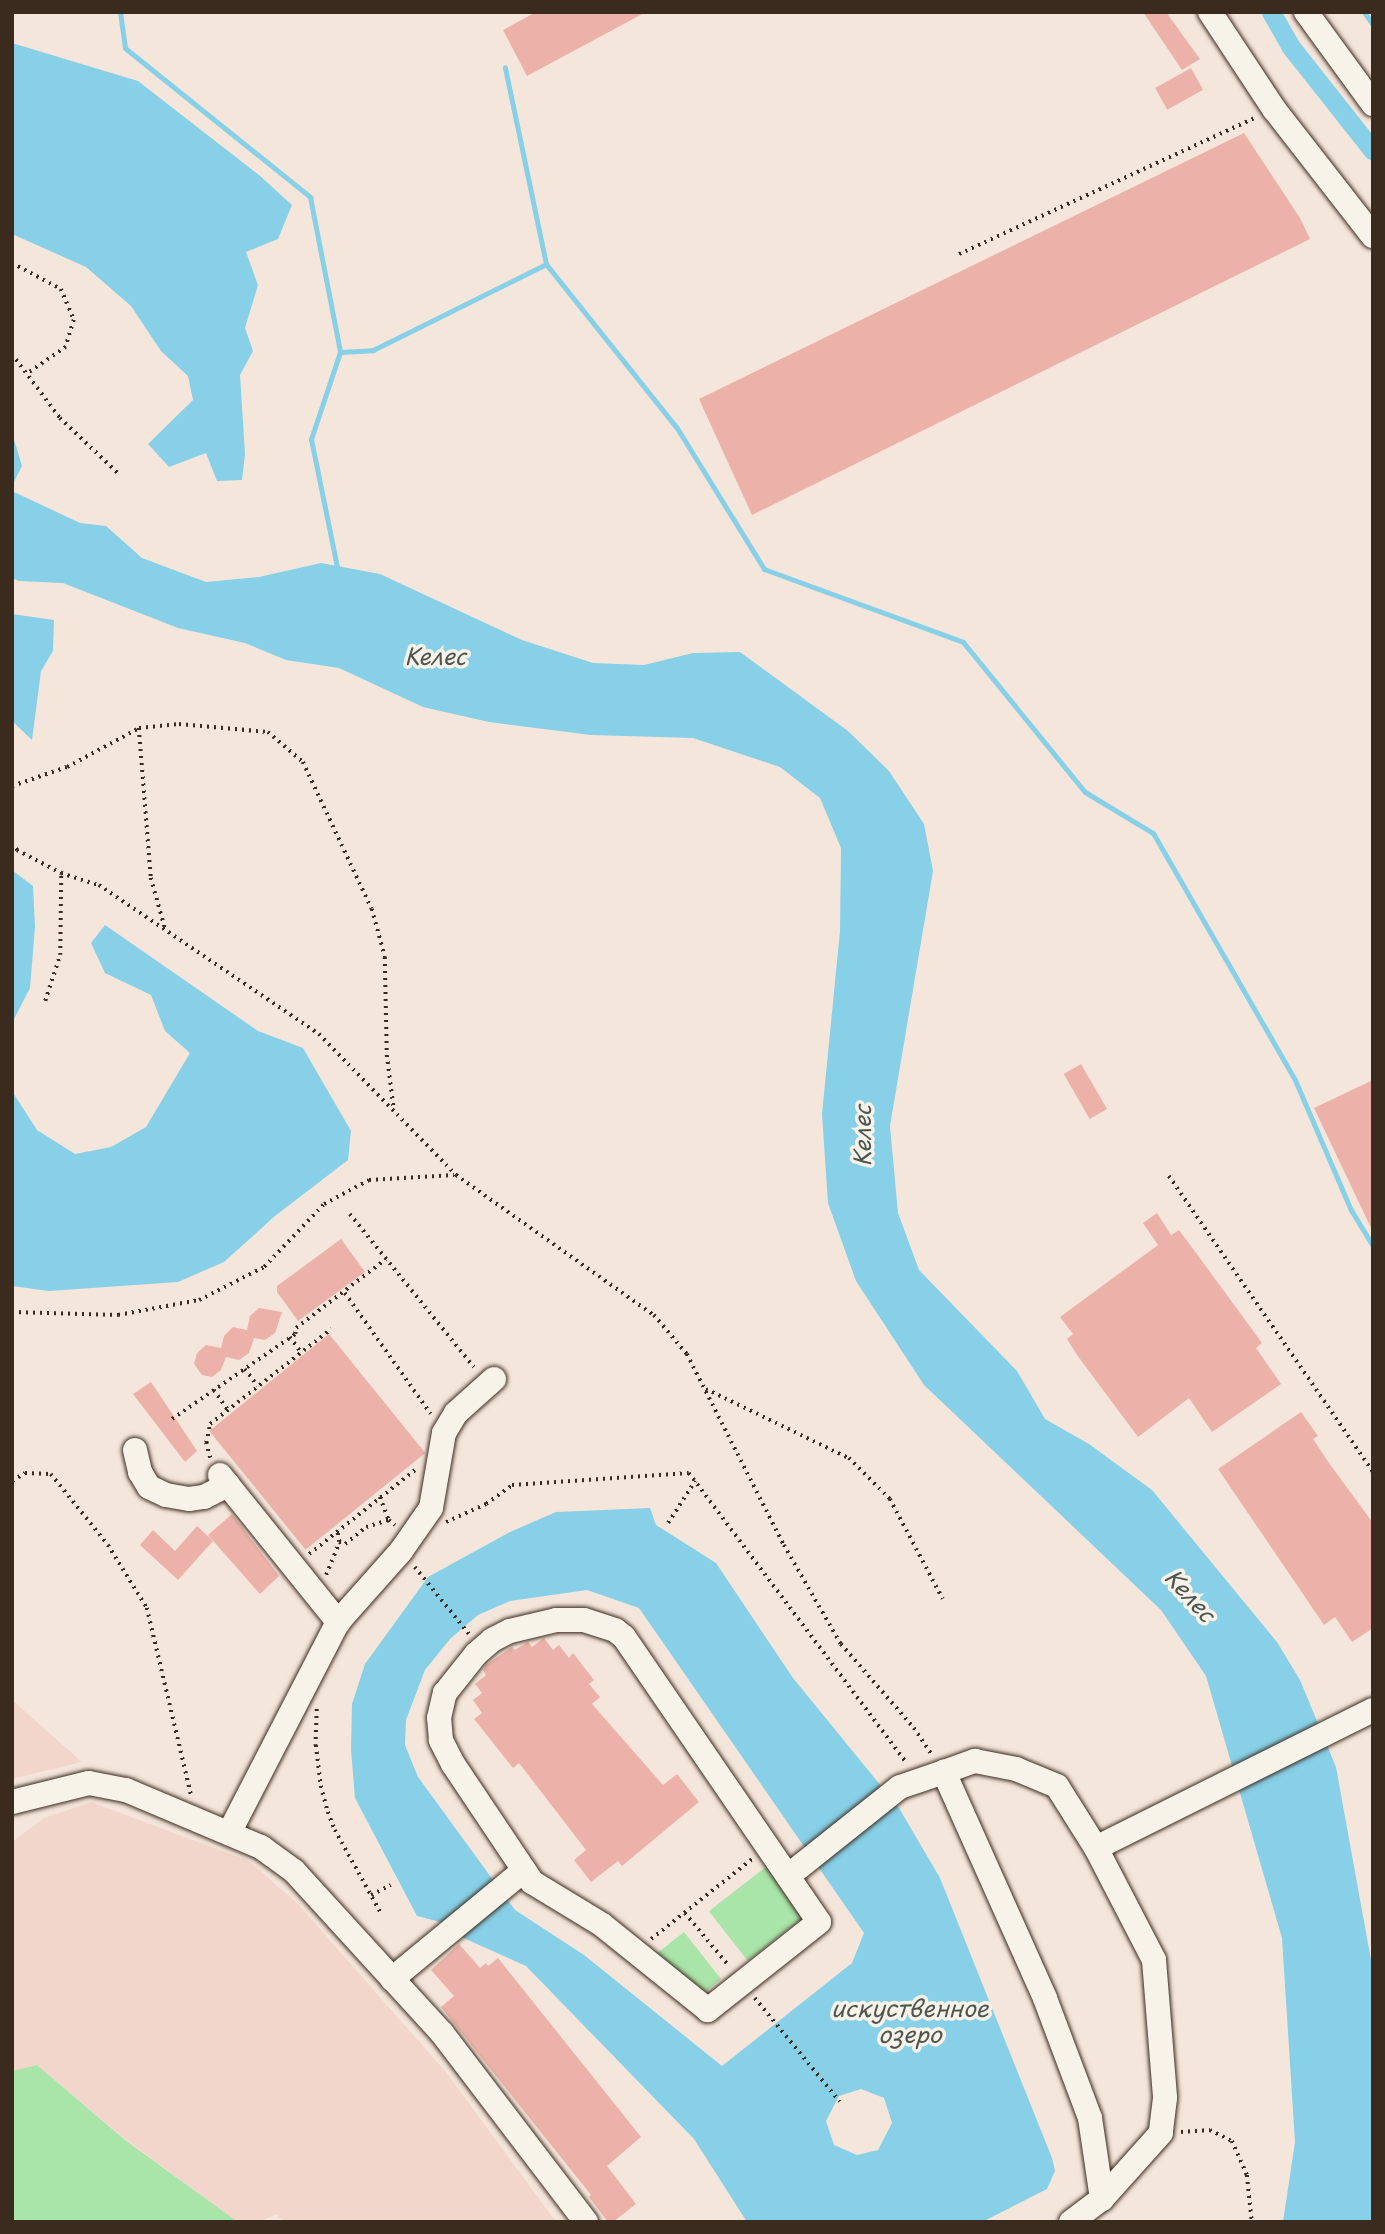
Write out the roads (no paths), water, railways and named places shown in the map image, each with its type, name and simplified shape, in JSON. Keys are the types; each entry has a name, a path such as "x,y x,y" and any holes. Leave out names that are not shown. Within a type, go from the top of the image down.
{"street":[{"path":"1210,12 1274,109 1373,236"},
{"path":"1306,12 1373,104"},
{"path":"229,1833 338,1622 412,1537 431,1508 442,1442 456,1413 491,1382"},
{"path":"135,1450 140,1472 149,1488 166,1495 189,1499 204,1496 224,1480 338,1622"},
{"path":"556,1620 584,1620 615,1630 624,1637 768,1847 797,1870 819,1922 708,2010 601,1924 519,1874 453,1765 441,1740 439,1718 445,1693 492,1640 510,1631 556,1620"},
{"path":"1096,1848 1219,1790 1371,1711"},
{"path":"797,1870 900,1787 975,1760 1016,1769 1057,1786 1096,1848 1154,1960 1165,2098 1161,2133 1102,2199 1072,2222"},
{"path":"944,1772 1045,1998 1086,2106 1097,2156 1102,2199"},
{"path":"12,1802 89,1783 126,1790 261,1847 294,1871 442,2033 586,2222"},
{"path":"392,1979 519,1874"}],"water":[{"path":"12,43 138,81 259,175 292,205 278,239 246,252 258,285 245,328 253,351 240,375 245,454 242,480 217,481 206,453 169,467 148,444 193,400 188,376 161,351 131,306 86,267 12,234"},
{"path":"12,433 22,466 12,486"},
{"name":"Келес","path":"12,491 80,523 106,526 142,558 206,582 259,577 321,563 380,574 522,640 593,663 644,665 693,653 740,652 848,731 889,771 924,824 933,871 890,1126 898,1213 919,1270 1017,1371 1045,1419 1089,1444 1152,1490 1277,1642 1300,1680 1336,1767 1373,1971 1373,2222 1283,2222 1295,2142 1282,1938 1206,1676 1161,1610 924,1385 856,1281 828,1203 822,1114 840,931 841,848 820,798 780,767 693,738 591,735 489,722 423,707 339,668 286,660 245,643 178,628 63,583 19,581 12,578"},
{"path":"12,614 54,620 53,651 41,671 32,740 12,721"},
{"path":"12,870 33,886 35,927 30,988 12,1023"},
{"path":"105,925 258,1031 303,1048 351,1131 348,1160 275,1216 224,1262 178,1282 49,1291 12,1286 12,1091 37,1130 75,1154 111,1147 146,1127 190,1053 165,1031 151,995 105,973 91,943"},
{"name":"искуственное озеро","path":"650,1508 656,1525 716,1563 793,1678 899,1808 940,1878 1052,2158 1055,2171 1047,2189 982,2222 747,2222 694,2139 526,1966 459,1936 444,1923 417,1916 355,1798 351,1750 352,1704 365,1664 428,1577 510,1532 556,1512","holes":["587,1590 639,1608 864,1933 852,1963 722,2066 584,1955 515,1910 418,1777 405,1745 406,1720 425,1670 450,1639 478,1615 510,1601","861,2089 884,2098 892,2123 878,2150 857,2155 834,2145 826,2121 839,2096"]}],"waterway":[{"path":"120,12 125,48 310,197 340,352 311,439 338,572"},
{"path":"1271,12 1291,47 1373,151"},
{"path":"1364,12 1373,25"},
{"path":"340,352 373,350 546,264 505,67"},
{"path":"546,264 677,428 764,569 963,642 1085,792 1153,833 1295,1080 1351,1210 1373,1246"}]}
